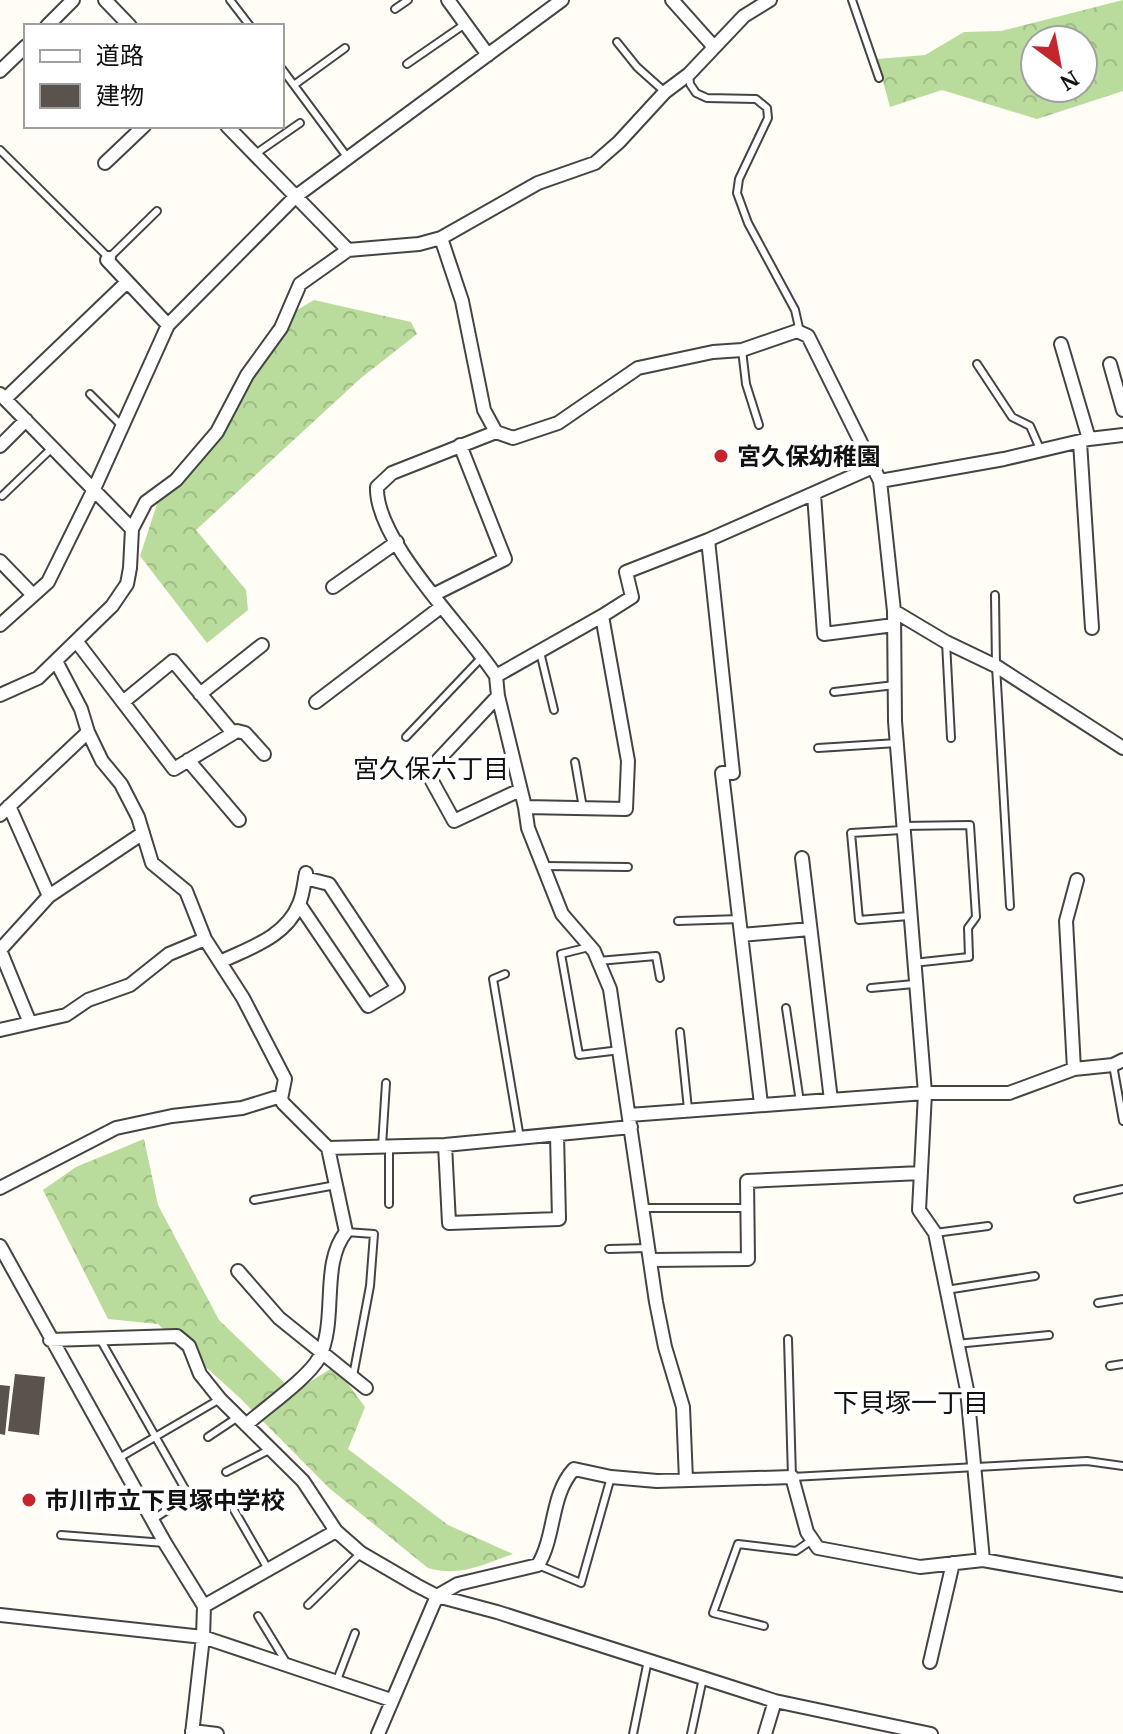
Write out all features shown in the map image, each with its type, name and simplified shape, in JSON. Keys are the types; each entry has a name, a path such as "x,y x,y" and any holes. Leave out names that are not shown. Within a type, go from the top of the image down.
{"street":[{"path":"49,24 73,0"},
{"path":"105,0 128,24"},
{"path":"0,625 48,582 168,325 295,197 562,0"},
{"path":"672,0 714,47"},
{"path":"0,695 38,678 57,663 112,606 127,584 132,529 146,502 176,480 217,432 247,375 281,328 300,284 348,250 419,244 441,238 538,183 595,163 665,92 689,74 744,16 770,0"},
{"path":"455,2 465,24 488,55"},
{"path":"0,71 24,48"},
{"path":"105,163 142,128"},
{"path":"229,128 348,250"},
{"path":"441,238 462,301 484,410 496,432"},
{"path":"109,258 107,260 168,325"},
{"path":"127,282 2,396 132,529"},
{"path":"686,1480 683,1407 665,1347 610,989 590,947 562,914 528,828 496,676 441,607 387,528 377,500 377,487 392,473 496,432 513,438 558,423 638,368 713,352 742,350 797,331 808,336 880,481 894,611 897,743 925,1093 919,1210 935,1233 967,1390 983,1560"},
{"path":"1061,344 1084,441 1092,628"},
{"path":"1110,364 1123,410"},
{"path":"0,446 26,420"},
{"path":"880,481 1123,435"},
{"path":"433,595 505,559 460,445"},
{"path":"496,676 632,597 626,572 708,540 873,467"},
{"path":"814,494 824,634 894,625"},
{"path":"708,540 733,773 722,773 761,1104"},
{"path":"333,587 397,542"},
{"path":"0,561 33,595"},
{"path":"316,702 441,607"},
{"path":"894,611 946,642 996,666 1123,748"},
{"path":"525,807 626,809 628,761 602,616"},
{"path":"77,642 174,769 237,731 245,733 264,754"},
{"path":"200,694 262,645"},
{"path":"123,702 173,661 233,733"},
{"path":"57,663 81,709 102,761 121,784 138,817 152,863 186,891 205,939 243,998 285,1079 281,1096 283,1103 328,1148 346,1232 335,1245 328,1327 321,1351 313,1367 242,1421"},
{"path":"498,696 427,772 454,821 520,790"},
{"path":"49,896 4,810 88,732"},
{"path":"188,760 239,820"},
{"path":"30,1023 0,950 49,896 143,833"},
{"path":"802,858 831,1100"},
{"path":"220,962 274,936 287,924 299,904 306,875 329,884 398,988 368,1006 299,904"},
{"path":"1074,1069 1066,921 1077,880"},
{"path":"741,935 810,929"},
{"path":"0,1030 66,1015 88,1000 130,985 169,954 205,939"},
{"path":"328,1148 445,1145 557,1135 688,1109 925,1093 1009,1093 1074,1069 1118,1062"},
{"path":"0,1188 116,1128 172,1116 242,1108 281,1096"},
{"path":"445,1145 449,1223 559,1219 557,1135"},
{"path":"650,1254 748,1259 747,1181 921,1173"},
{"path":"0,1246 117,1459 204,1606 192,1732 217,1734"},
{"path":"238,1271 279,1318 366,1388"},
{"path":"50,1340 177,1336 189,1346 200,1374 220,1399 303,1481 336,1531 361,1553 437,1596 775,1701 931,1734"},
{"path":"378,1734 437,1596 458,1584 538,1565 545,1553 562,1482 574,1469 611,1477 657,1481 792,1477 807,1532 818,1548 920,1567 983,1560 1123,1585"},
{"path":"204,1606 336,1531"},
{"path":"930,1662 953,1563"},
{"path":"0,1615 203,1637 286,1662 391,1700"},
{"path":"765,1734 775,1701"}],"lane":[{"path":"230,0 249,24"},
{"path":"236,7 245,0"},
{"path":"395,9 408,0"},
{"path":"852,0 879,78"},
{"path":"407,64 465,24"},
{"path":"617,42 637,67 665,92"},
{"path":"294,85 345,48"},
{"path":"284,72 348,158"},
{"path":"689,74 690,84 696,93 707,98 756,99 767,108 768,118 739,179 737,193 754,235 795,310 800,333"},
{"path":"254,155 300,123"},
{"path":"0,150 109,258 157,211"},
{"path":"742,350 746,384 759,425"},
{"path":"977,364 1012,417 1030,426 1041,451"},
{"path":"90,394 122,426"},
{"path":"2,496 53,447"},
{"path":"995,595 996,666 1010,906"},
{"path":"946,642 951,738"},
{"path":"540,652 554,710"},
{"path":"406,737 483,656"},
{"path":"834,692 895,685"},
{"path":"818,748 897,743"},
{"path":"575,762 583,808"},
{"path":"909,916 859,920 851,833 970,825 976,917 968,928 969,957 913,963"},
{"path":"543,866 628,867"},
{"path":"678,921 740,919"},
{"path":"590,947 561,954 579,1055 620,1050"},
{"path":"598,961 656,956 660,978"},
{"path":"505,974 493,979 520,1138"},
{"path":"871,988 914,984"},
{"path":"786,1008 800,1102"},
{"path":"680,1032 688,1109"},
{"path":"1118,1062 1123,1121"},
{"path":"386,1083 385,1146 389,1204"},
{"path":"254,1200 336,1185"},
{"path":"1078,1199 1123,1189"},
{"path":"643,1208 747,1208"},
{"path":"935,1233 988,1226"},
{"path":"346,1232 374,1234 370,1286 353,1378"},
{"path":"609,1249 650,1254"},
{"path":"946,1290 1035,1276"},
{"path":"1098,1303 1123,1299"},
{"path":"956,1344 1049,1335"},
{"path":"99,1339 189,1496 152,1520"},
{"path":"788,1339 792,1477 1087,1461 1123,1466"},
{"path":"1110,1366 1123,1364"},
{"path":"117,1459 220,1399"},
{"path":"208,1437 242,1421"},
{"path":"226,1472 271,1449"},
{"path":"538,1565 581,1583 611,1477"},
{"path":"234,1510 268,1569"},
{"path":"61,1535 165,1543"},
{"path":"764,1626 713,1613 738,1544 796,1551 812,1540"},
{"path":"308,1605 361,1553"},
{"path":"258,1616 286,1662"},
{"path":"337,1680 355,1633"},
{"path":"633,1734 648,1660"},
{"path":"691,1734 703,1678"}],"green space":[{"path":"1123,0 1123,91 1099,99 1099,24 1029,24"},
{"path":"1019,26 1019,104 1083,104 1037,119 942,90 890,107 877,59 925,55 964,32 1001,31"},
{"path":"314,300 411,322 417,334 361,378 196,530 246,590 248,610 207,643 140,556 158,501 191,472 297,310"},
{"path":"144,1139 158,1205 219,1320 294,1392 335,1366 365,1407 348,1449 448,1525 513,1554 461,1570 428,1568 329,1488 240,1398 158,1324 108,1319 43,1190 76,1167"}],"building":[{"path":"15,1374 45,1377 39,1435 8,1431"},
{"path":"0,1385 10,1386 5,1435 0,1434"}],"place":[{"name":"宮久保幼稚園","path":"721,456"},
{"name":"市川市立下貝塚中学校","path":"29,1500"}],"district":[{"name":"宮久保六丁目","path":"431,768"},
{"name":"下貝塚一丁目","path":"911,1402"}]}
